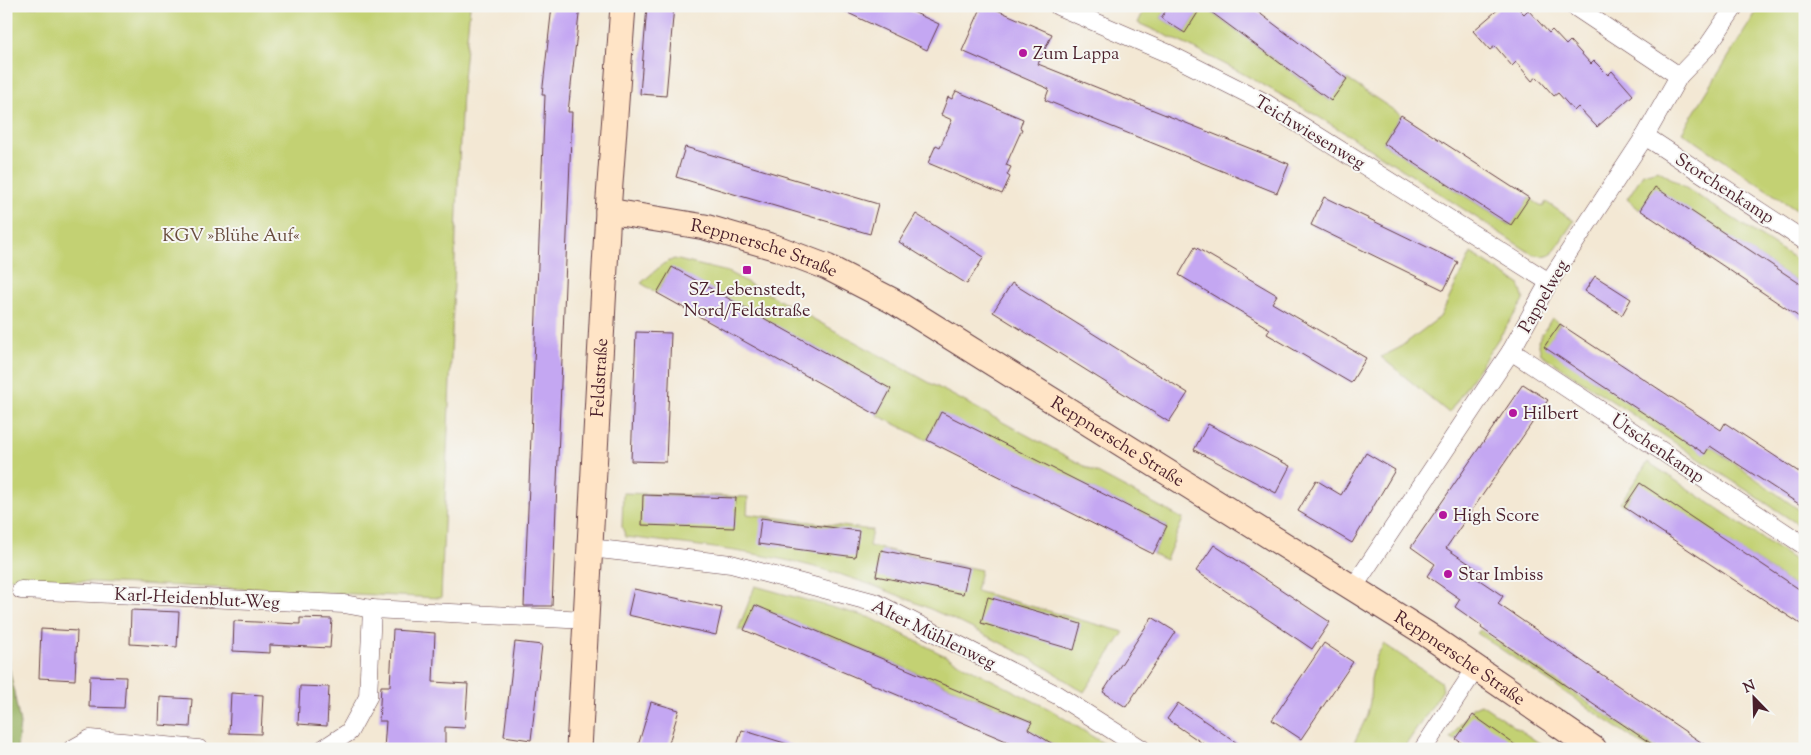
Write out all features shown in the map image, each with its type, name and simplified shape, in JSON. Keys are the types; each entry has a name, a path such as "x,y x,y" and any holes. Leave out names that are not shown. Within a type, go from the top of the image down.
{"street":[{"name":"Feldstraße","path":"579,749 608,211 624,6"},
{"name":"Teichwiesenweg","path":"1058,6 1166,53 1264,102 1549,282"},
{"path":"1574,6 1679,76"},
{"name":"Pappelweg","path":"1353,588 1511,351 1549,282 1645,136 1679,76 1706,47 1735,6"},
{"name":"Storchenkamp","path":"1645,136 1805,241"},
{"name":"Reppnersche Straße","path":"608,211 705,227 777,248 827,267 893,301 1425,633 1594,749"},
{"name":"Ütschenkamp","path":"1511,351 1805,546"},
{"name":"Alter Mühlenweg","path":"590,548 731,564 876,604 1058,695 1142,749"},
{"name":"Karl-Heidenblut-Weg","path":"21,590 344,604 372,610 587,620"},
{"path":"323,749 349,732 368,697 372,610"},
{"path":"1423,749 1476,668"},
{"path":"72,749 90,739 199,749"}],"green space":[{"name":"KGV »Blühe Auf«","path":"6,6 470,6 462,90 441,598 6,578"},
{"path":"1146,6 1169,6 1161,18 1185,33 1202,6 1208,6 1212,13 1330,101 1347,79 1401,115 1383,143 1510,225 1529,198 1543,207 1546,202 1574,221 1552,254 1542,256 1532,254 1388,160 1291,101 1190,47 1138,23"},
{"path":"1760,6 1805,6 1805,216 1682,132"},
{"path":"1658,170 1805,265 1805,287 1655,188 1640,210 1627,199 1643,174"},
{"path":"1471,253 1519,284 1524,300 1449,413 1381,357 1399,348 1440,317"},
{"path":"674,259 728,272 1183,519 1166,560 1153,554 1167,526 941,413 927,440 877,415 891,389 672,268 657,293 641,283 663,264"},
{"path":"1552,318 1560,324 1545,347 1705,453 1710,446 1805,514 1805,529 1541,354 1538,341"},
{"path":"1648,462 1805,567 1805,593 1640,484 1624,506 1620,503"},
{"path":"623,493 748,497 747,514 872,530 869,546 981,570 976,591 1124,632 1084,692 1039,664 977,631 919,604 860,581 830,571 778,558 626,537 622,527"},
{"path":"755,586 871,618 1051,710 1112,749 1061,749 1048,741 1043,749 1023,749 1021,747 1031,721 755,605 744,630 738,630"},
{"path":"1480,630 1657,749 1649,749 1477,633"},
{"path":"1384,644 1441,682 1443,690 1403,749 1355,749 1356,747 1353,745 1366,718 1370,702 1371,679 1376,657"},
{"path":"6,650 20,724 17,749 6,749"},
{"path":"1481,704 1548,749 1521,749 1450,739 1472,708"}],"building":[{"path":"552,6 580,6 568,112 572,112 552,606 524,606 545,95 542,95"},
{"path":"647,6 674,6 666,96 640,94"},
{"path":"833,6 900,6 939,24 927,50"},
{"path":"982,6 988,6 1052,34 1038,64 1289,164 1277,193 1045,100 1049,89 962,51"},
{"path":"1169,6 1202,6 1185,33 1161,18"},
{"path":"1203,6 1250,6 1347,79 1331,101"},
{"path":"1502,6 1516,6 1524,14 1528,10 1549,33 1552,30 1566,45 1570,41 1591,64 1594,61 1608,75 1612,71 1633,95 1597,127 1578,107 1574,111 1558,93 1554,96 1537,77 1532,81 1516,62 1512,66 1495,46 1490,50 1473,31"},
{"path":"956,91 1023,119 1020,128 1022,129 1006,165 1011,167 1007,175 1010,177 1002,194 928,163 936,145 940,147 952,120 941,115 948,97 952,99"},
{"path":"1401,115 1529,198 1511,225 1383,143"},
{"path":"685,147 878,204 870,234 676,177"},
{"path":"1655,187 1805,287 1805,321 1640,210"},
{"path":"1324,197 1458,262 1444,290 1311,225"},
{"path":"916,214 984,257 967,284 899,242"},
{"path":"1195,247 1277,295 1272,303 1366,358 1351,383 1267,334 1270,329 1179,275"},
{"path":"672,267 891,389 877,415 657,293"},
{"path":"1595,276 1631,299 1622,315 1585,291"},
{"path":"1012,283 1188,393 1169,422 993,312"},
{"path":"1560,324 1721,430 1725,423 1805,476 1805,508 1710,446 1705,454 1544,347"},
{"path":"636,332 671,333 666,462 631,461"},
{"path":"1523,384 1548,400 1446,548 1480,571 1475,577 1503,596 1498,604 1711,749 1659,749 1481,628 1482,626 1455,607 1460,599 1427,576 1435,564 1411,547"},
{"path":"941,412 1167,526 1153,554 927,440"},
{"path":"1208,424 1290,466 1276,493 1194,450"},
{"path":"1366,453 1395,470 1352,543 1298,511 1316,480 1341,495"},
{"path":"1640,483 1805,593 1805,627 1624,507"},
{"path":"643,495 736,498 734,528 642,525"},
{"path":"761,518 859,531 855,557 758,544"},
{"path":"1214,545 1330,622 1312,649 1196,571"},
{"path":"881,550 969,568 963,594 876,576"},
{"path":"634,589 722,608 716,635 628,615"},
{"path":"988,597 1081,624 1074,650 981,623"},
{"path":"755,605 1032,722 1028,729 1061,749 1025,749 744,630"},
{"path":"131,610 179,612 177,647 130,644"},
{"path":"1152,617 1176,632 1126,707 1103,692"},
{"path":"300,618 332,619 330,648 270,645 270,653 233,651 234,621 300,624"},
{"path":"41,629 77,631 75,680 39,678"},
{"path":"393,630 435,633 433,682 468,684 465,728 445,727 445,749 384,749 386,721 379,721 381,686 390,686"},
{"path":"515,642 542,645 531,740 504,736"},
{"path":"1324,643 1353,662 1301,739 1272,720"},
{"path":"90,676 126,677 124,708 89,707"},
{"path":"300,686 329,687 327,726 298,724"},
{"path":"231,693 263,695 261,734 229,733"},
{"path":"160,697 192,699 190,727 159,725"},
{"path":"651,702 679,710 667,749 637,749"},
{"path":"1178,703 1246,749 1211,749 1167,719"},
{"path":"1473,715 1521,749 1470,749 1456,739"},
{"path":"742,730 791,745 791,749 736,749"}],"place":[{"name":"Zum Lappa","path":"1023,53"},
{"name":"SZ-Lebenstedt, Nord/Feldstraße","path":"747,270"},
{"name":"Hilbert","path":"1513,413"},
{"name":"High Score","path":"1443,515"},
{"name":"Star Imbiss","path":"1448,574"}]}
